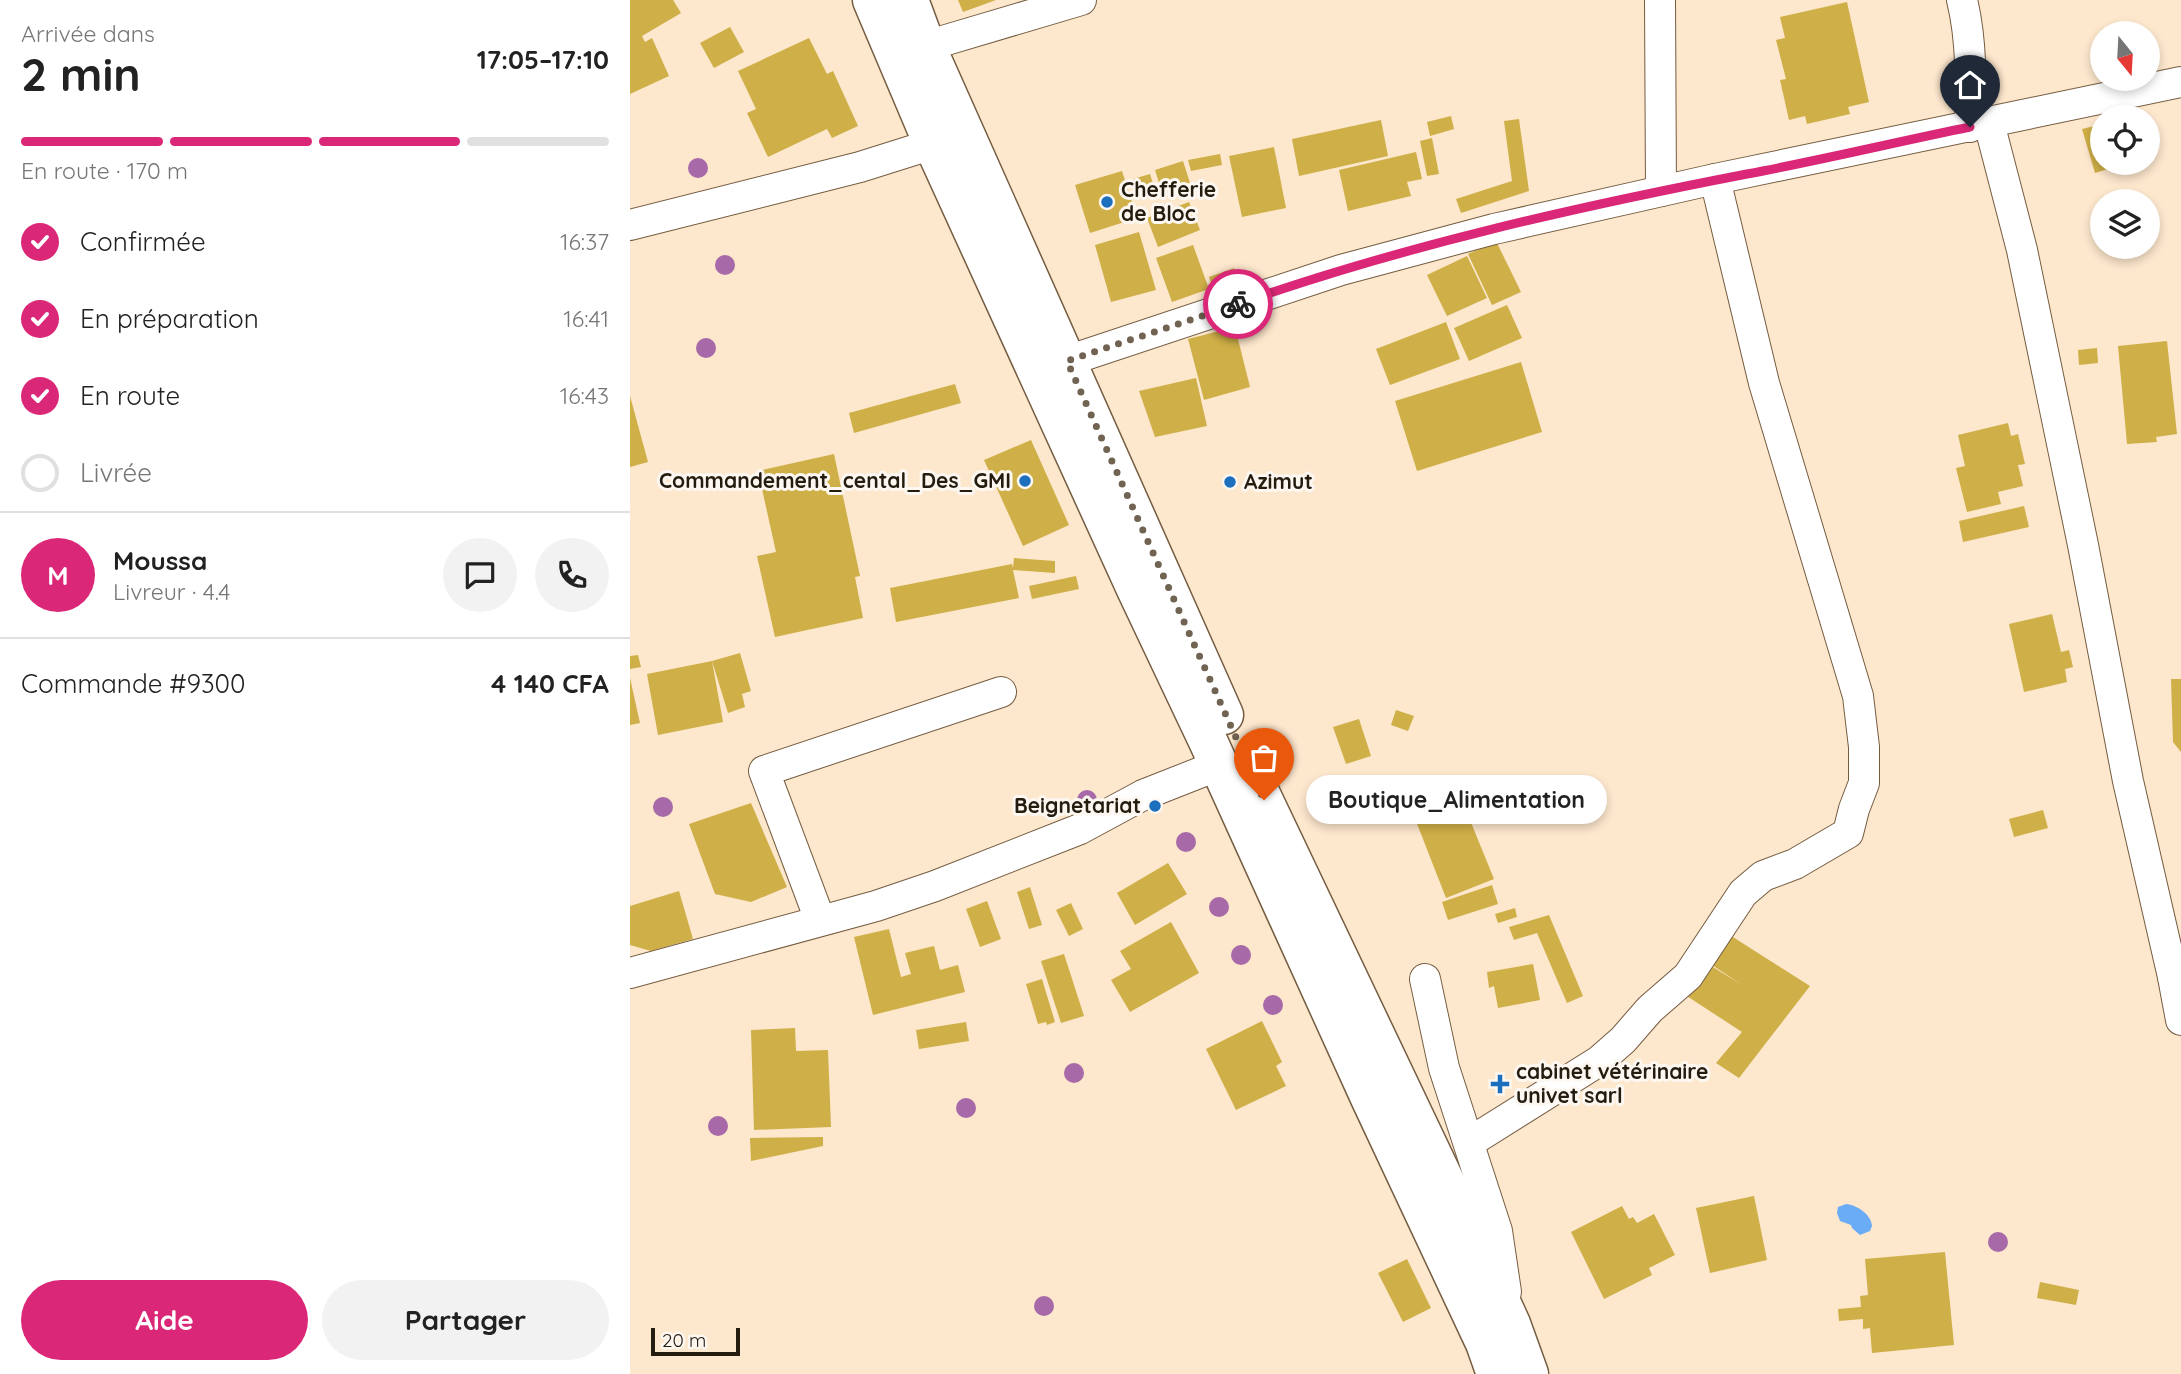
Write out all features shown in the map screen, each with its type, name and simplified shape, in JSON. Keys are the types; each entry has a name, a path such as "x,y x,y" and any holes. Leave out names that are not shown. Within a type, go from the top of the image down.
{"main road":[{"path":"872,0 933,144 1136,589 1370,1098 1485,1343 1502,1373"},
{"path":"909,0 926,46 1241,753 1511,1324 1502,1373"}],"street":[{"path":"926,46 1081,0"},
{"path":"1660,0 1661,191"},
{"path":"1962,0 1980,125 2022,250 2128,781 2177,975 2181,1020"},
{"path":"1067,361 1341,271 1494,229 1715,179 2181,82"},
{"path":"630,225 860,167 933,144"},
{"path":"1470,1142 1599,1061 1623,1040 1650,1009 1688,976 1743,893 1763,876 1795,864 1848,833 1864,783 1864,747 1858,696 1764,383 1715,179"},
{"path":"820,920 764,771 1001,692"},
{"path":"630,972 876,906 1025,852 1080,828 1143,795 1219,765"},
{"path":"1425,979 1444,1068 1497,1231 1511,1324"}],"water":[{"path":"1846,1204 1859,1208 1866,1214 1872,1226 1870,1231 1860,1235 1851,1225 1840,1221 1838,1207"}],"building":[{"path":"630,0 673,0 681,13 642,36 645,42 652,38 669,76 630,94"},
{"path":"958,0 996,0 963,12"},
{"path":"1847,2 1869,102 1848,107 1850,114 1807,124 1805,116 1789,120 1780,80 1786,79 1776,40 1785,38 1780,17"},
{"path":"730,27 744,52 714,68 700,43"},
{"path":"809,38 827,74 833,71 858,126 832,138 827,129 768,157 747,113 756,109 738,71"},
{"path":"1451,116 1454,129 1430,136 1427,122"},
{"path":"1519,119 1529,191 1461,213 1456,199 1512,181 1504,121"},
{"path":"1381,120 1388,156 1299,176 1292,139"},
{"path":"2090,127 2090,156 2082,129"},
{"path":"1432,138 1439,174 1427,176 1420,141"},
{"path":"1274,147 1286,208 1242,217 1229,156"},
{"path":"1416,152 1422,179 1407,182 1411,196 1348,211 1339,170"},
{"path":"1220,154 1222,165 1191,171 1188,160"},
{"path":"1183,161 1190,183 1162,192 1155,170"},
{"path":"1122,171 1137,218 1090,233 1075,185"},
{"path":"1150,174 1156,193 1138,199 1133,179"},
{"path":"1189,202 1200,230 1158,247 1147,218"},
{"path":"1139,232 1156,290 1111,302 1095,245"},
{"path":"1496,241 1521,292 1492,305 1468,254"},
{"path":"1193,245 1209,289 1172,302 1156,258"},
{"path":"1467,256 1487,298 1447,316 1427,275"},
{"path":"1234,268 1238,279 1235,280 1237,288 1215,295 1209,277"},
{"path":"1507,305 1522,338 1469,361 1454,328"},
{"path":"1446,322 1460,359 1390,385 1376,349"},
{"path":"1235,327 1250,387 1204,400 1188,339"},
{"path":"2167,341 2177,434 2156,437 2157,442 2127,444 2118,346"},
{"path":"2097,348 2098,363 2079,365 2078,350"},
{"path":"1521,362 1542,432 1417,471 1395,401"},
{"path":"1196,378 1207,426 1155,437 1139,391"},
{"path":"955,384 961,403 854,433 849,413"},
{"path":"630,396 648,462 630,467"},
{"path":"2008,423 2011,436 2018,434 2025,464 2018,465 2023,486 1998,492 2001,504 1967,512 1956,468 1965,466 1958,435"},
{"path":"1031,440 1069,525 1023,546 984,460"},
{"path":"834,454 860,576 855,577 863,618 775,637 757,556 776,552 758,471"},
{"path":"2024,506 2029,527 1963,542 1959,521"},
{"path":"1014,558 1055,561 1055,573 1013,570 1019,598 896,622 890,588 1012,564 1013,568"},
{"path":"1076,576 1079,589 1032,599 1029,586"},
{"path":"2052,614 2061,652 2069,650 2073,667 2065,669 2067,682 2024,692 2009,624"},
{"path":"740,653 751,691 742,694 745,707 728,713 712,661"},
{"path":"638,655 641,667 630,669 630,656"},
{"path":"712,661 723,722 658,735 647,674"},
{"path":"630,678 640,723 630,725"},
{"path":"2171,679 2181,679 2181,752 2173,742"},
{"path":"1396,710 1414,716 1408,731 1391,725"},
{"path":"1359,719 1371,756 1346,764 1333,727"},
{"path":"1461,798 1494,879 1446,898 1414,816"},
{"path":"751,803 787,887 751,902 715,894 689,824"},
{"path":"2043,810 2048,828 2014,837 2009,819"},
{"path":"1168,863 1187,894 1135,925 1117,893"},
{"path":"1492,885 1498,904 1448,920 1442,902"},
{"path":"1030,887 1042,925 1029,929 1017,892"},
{"path":"679,891 693,939 651,951 630,945 630,906"},
{"path":"987,901 1001,939 980,947 966,909"},
{"path":"1071,903 1083,929 1069,936 1056,910"},
{"path":"1515,908 1517,917 1498,923 1495,914"},
{"path":"1549,915 1583,996 1567,1003 1537,933 1514,940 1509,927"},
{"path":"1171,922 1199,973 1130,1012 1111,980 1131,969 1120,951"},
{"path":"889,929 901,977 911,974 905,953 934,946 940,970 958,965 965,992 873,1015 854,937"},
{"path":"1725,932 1810,986 1739,1078 1716,1063 1742,1032 1676,989 1700,959 1742,985 1706,961"},
{"path":"1064,954 1084,1016 1061,1023 1041,961"},
{"path":"1533,964 1540,1000 1498,1008 1494,986 1489,988 1487,972"},
{"path":"1042,979 1055,1022 1047,1025 1046,1022 1038,1024 1026,984"},
{"path":"1262,1021 1282,1062 1276,1066 1286,1086 1236,1110 1206,1049"},
{"path":"966,1022 969,1041 919,1049 916,1030"},
{"path":"795,1028 796,1051 828,1050 831,1127 754,1130 751,1030"},
{"path":"823,1137 823,1146 751,1161 750,1138"},
{"path":"1754,1196 1767,1260 1710,1273 1696,1208"},
{"path":"1622,1206 1629,1219 1633,1217 1637,1223 1654,1214 1675,1255 1649,1268 1652,1275 1604,1299 1571,1232"},
{"path":"1945,1252 1954,1345 1872,1353 1870,1328 1863,1329 1863,1319 1839,1321 1838,1309 1861,1307 1860,1296 1868,1295 1865,1259"},
{"path":"1407,1259 1431,1308 1403,1322 1378,1273"},
{"path":"2040,1282 2079,1290 2076,1305 2037,1298"}],"way so far":[{"path":"1238,304 1067,361 1264,800"}],"place":[{"name":"Chefferie de Bloc","path":"1107,202"},
{"name":"Commandement_cental_Des_GMI","path":"1025,481"},
{"name":"Azimut","path":"1230,482"},
{"name":"Boutique_Alimentation","path":"1264,800"},
{"name":"Beignetariat","path":"1155,806"},
{"name":"cabinet vétérinaire univet sarl","path":"1500,1084"}],"route":[{"path":"1238,304 1341,271 1494,229 1715,179 1970,127"}]}
